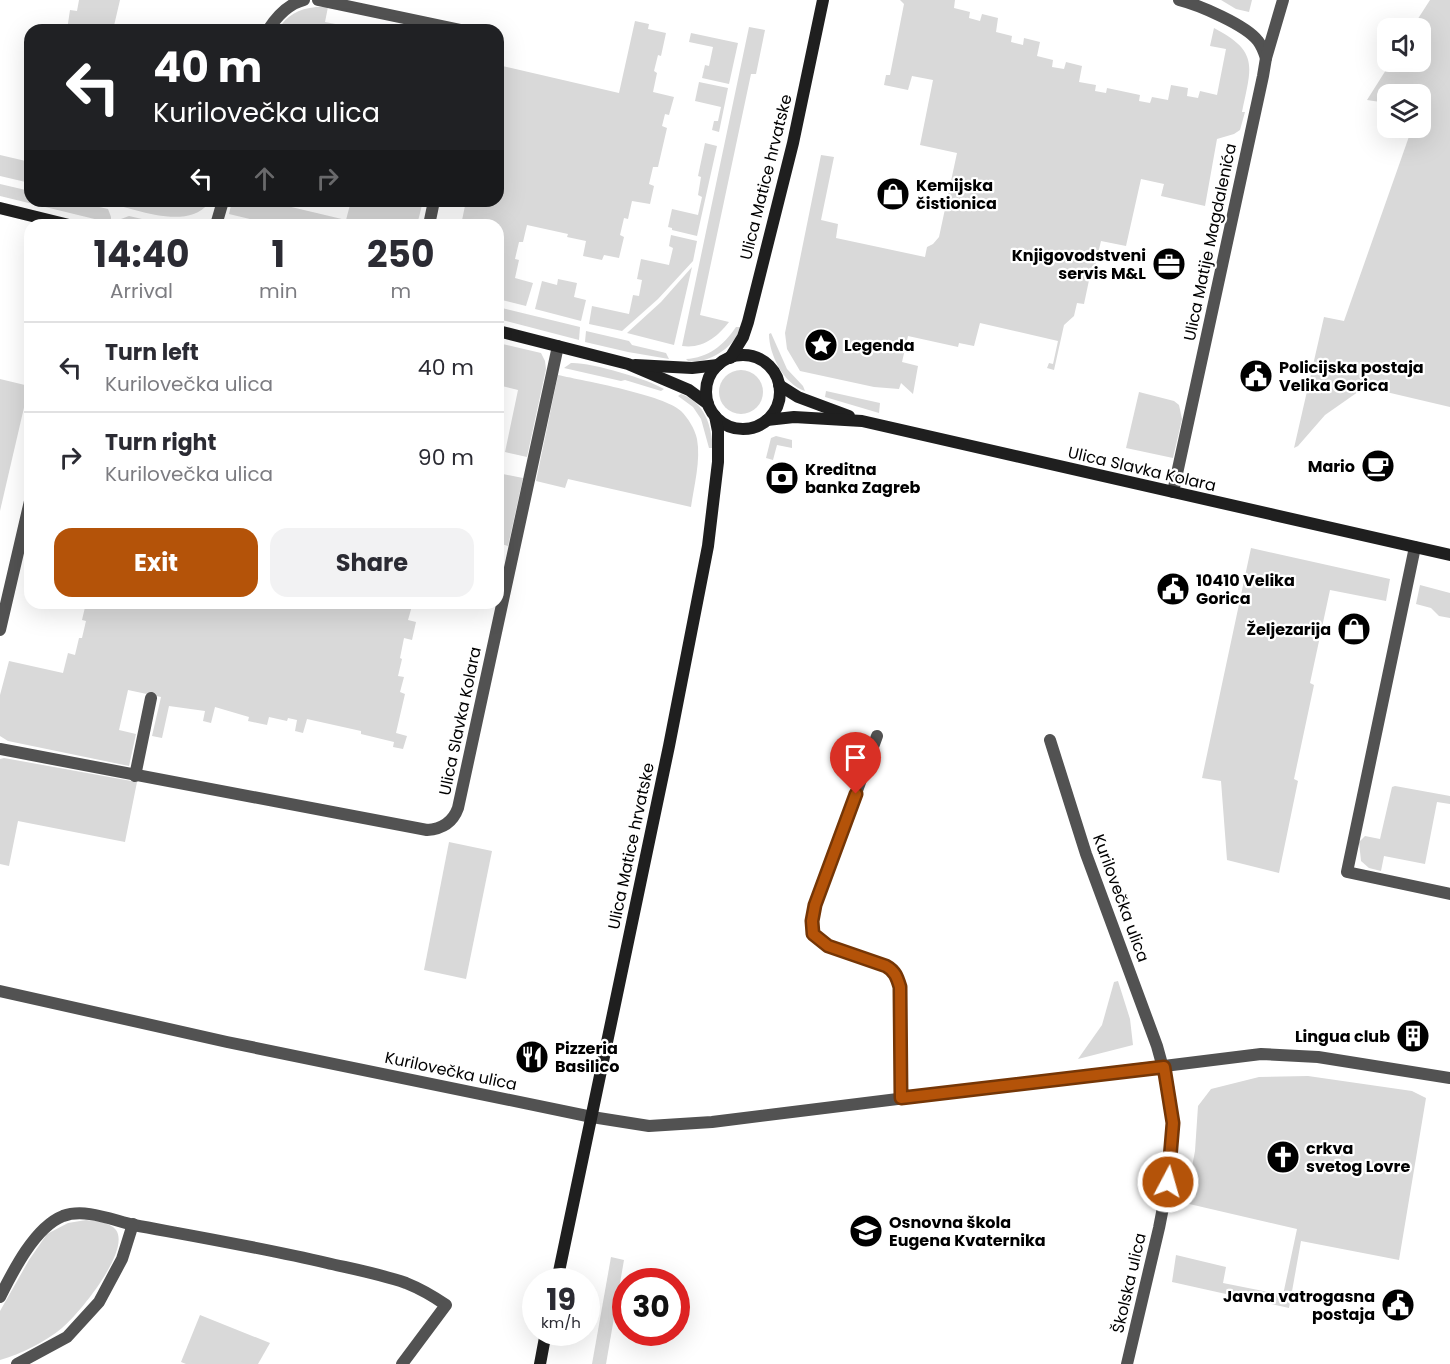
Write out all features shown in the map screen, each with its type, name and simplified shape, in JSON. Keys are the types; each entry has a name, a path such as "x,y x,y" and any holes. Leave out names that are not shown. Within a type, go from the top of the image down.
{"main road":[{"name":"Ulica Matice hrvatske","path":"730,358 743,337 748,322 793,143 823,0"},
{"path":"0,208 45,219"},
{"path":"504,332 628,364 689,390 708,404"},
{"path":"628,364 692,368 718,365 740,355 761,360 772,369 779,385 778,405 767,420 754,428 739,429 722,422 715,416 708,404 706,389 708,380 718,365"},
{"name":"Ulica Slavka Kolara","path":"779,385 798,397 862,421 1450,555"},
{"name":"Ulica Matice hrvatske","path":"560,1268 667,758 708,546 718,462 715,416"},
{"name":"Ulica Slavka Kolara","path":"767,420 794,417 862,421"},
{"path":"540,1364 543,1346"}],"street":[{"path":"273,24 283,11 304,0"},
{"path":"318,0 432,24"},
{"path":"1179,0 1204,9 1248,32 1258,40 1266,58"},
{"name":"Ulica Matije Magdalenića","path":"1173,492 1266,58 1283,0"},
{"name":"Ulica Slavka Kolara","path":"504,592 558,346"},
{"path":"0,630 24,527"},
{"path":"1415,547 1347,872 1450,894"},
{"name":"Ulica Slavka Kolara","path":"0,749 427,830 435,829 449,822 455,816 458,808 500,609"},
{"path":"135,776 151,698"},
{"path":"877,736 823,883 812,921 813,934 828,946 893,970 900,987 901,1098"},
{"name":"Kurilovečka ulica","path":"1050,740 1086,854 1164,1067"},
{"name":"Kurilovečka ulica","path":"0,991 215,1039 626,1124 667,1126 1261,1054 1318,1057 1450,1078"},
{"name":"Školska ulica","path":"1127,1364 1168,1182 1173,1123 1164,1067"},
{"path":"0,1297 10,1277 42,1228 61,1217 75,1213 99,1216 213,1238 371,1273 419,1288 446,1305 402,1364"},
{"path":"17,1364 67,1337 99,1302 122,1259 133,1224"}],"shaded area":[{"path":"79,0 120,0 114,24 68,24 70,10 77,11"},
{"path":"900,0 955,0 954,8 970,12 969,18 980,21 982,14 998,18 996,32 1012,36 1011,42 1023,45 1024,38 1040,42 1037,56 1053,60 1052,67 1064,69 1066,62 1082,66 1079,82 1096,85 1095,91 1106,93 1107,88 1140,95 1139,101 1150,103 1152,97 1168,100 1171,85 1188,88 1187,96 1198,98 1200,91 1217,95 1226,49 1210,46 1214,28 1239,45 1249,62 1248,83 1242,112 1245,112 1240,130 1217,139 1205,206 1161,196 1164,184 1141,179 1126,246 1101,241 1095,266 1092,266 1084,304 1077,303 1074,316 1064,325 1054,370 1047,368 1049,363 1053,364 1058,341 980,323 974,346 959,343 958,347 908,336 902,362 918,366 913,394 901,383 899,389 874,387 800,371 787,349 785,333 821,155 834,157 821,220 838,224 836,238 925,257 927,247 939,237 957,153 920,145 933,80 912,76 908,90 884,85 886,75 890,75 904,4"},
{"path":"1221,0 1252,0 1249,12 1236,9"},
{"path":"1430,0 1450,0 1450,407 1365,387 1325,415 1294,448 1324,317 1344,321 1408,138 1431,138 1431,84 1377,84 1385,72 1431,72 1431,18 1418,18"},
{"path":"328,7 325,22 336,24 282,24 304,9"},
{"path":"635,21 649,24 648,29 666,33 661,56 658,55 654,71 657,73 653,92 674,97 669,115 665,114 662,126 667,128 658,167 653,167 649,184 654,186 650,204 632,201 628,219 624,218 620,235 624,237 619,258 604,255 602,260 583,256 586,241 567,237 568,234 527,225 523,242 519,242 515,259 519,260 515,278 533,283 526,306 504,300 504,219 462,219 465,207 504,207 504,66 619,93"},
{"path":"749,27 765,30 756,74 751,74 700,315 729,322 709,341 697,346 682,346"},
{"path":"691,33 738,43 729,84 702,78 705,65 709,66 713,47 689,42"},
{"path":"699,82 728,88 719,132 712,130 714,121 718,121 721,107 695,101"},
{"path":"1377,84 1377,102 1367,100"},
{"path":"705,143 717,146 697,236 668,227 672,209 698,215 702,197 698,195 701,177 698,176"},
{"path":"0,155 24,161 24,182 0,176"},
{"path":"0,184 24,190 24,202 0,196"},
{"path":"45,207 108,209 111,219 95,219"},
{"path":"125,207 204,207 186,216 172,217"},
{"path":"231,207 291,207 342,219 249,219 229,214"},
{"path":"349,207 422,207 418,219 346,219"},
{"path":"129,216 142,219 121,219"},
{"path":"671,235 697,241 693,261 658,299 622,331 589,324 592,306 629,314 633,295 639,296 642,280 637,279 641,259 669,265 673,248 669,246"},
{"path":"692,267 674,345 627,333 661,302"},
{"path":"558,279 577,283 574,297 586,300 581,321 535,309 542,281 557,285"},
{"path":"504,308 580,327 579,340 504,321"},
{"path":"736,327 742,327 733,341 720,353 705,360 688,361 686,359 701,356 715,349"},
{"path":"586,331 666,353 669,359 585,342"},
{"path":"771,333 787,369 805,391 791,382 779,368 772,351 769,334"},
{"path":"504,344 541,353 545,361 546,369 527,457 505,452 518,390 504,386"},
{"path":"571,363 619,372 664,389 661,391 625,380 564,368"},
{"path":"741,370 750,371 757,376 762,383 762,401 757,408 750,413 741,414 732,413 725,408 720,401 719,392 720,383 725,376 732,371"},
{"path":"558,375 642,394 672,405 681,411 693,428 698,447 697,473 691,507 568,479 565,488 536,481"},
{"path":"0,379 24,385 24,408 0,511"},
{"path":"826,391 880,403 879,413 825,397"},
{"path":"1139,392 1174,401 1179,405 1182,419 1173,458 1126,448"},
{"path":"681,394 696,403 705,415 711,431 713,448 709,448 701,419 693,407 678,396"},
{"path":"776,436 792,440 792,448 777,445 773,460 766,458 771,438"},
{"path":"504,474 523,478 508,546 504,545"},
{"path":"1251,548 1390,579 1386,601 1330,590 1310,683 1314,685 1294,779 1298,781 1279,873 1227,860 1221,781 1202,778"},
{"path":"1420,585 1450,593 1450,618 1439,616 1431,608 1416,604"},
{"path":"85,609 411,609 408,620 416,622 412,640 404,638 398,676 404,677 400,692 405,694 396,733 407,736 403,749 393,747 394,742 361,734 361,731 307,719 303,733 295,731 297,720 288,718 287,721 269,717 267,725 248,721 249,717 215,707 211,723 203,721 205,711 169,706 162,738 152,736 161,697 128,690 119,730 136,734 129,766 8,741 0,736 0,695 9,661 63,673 68,653 75,655 79,638 82,638 86,621 82,620"},
{"path":"0,759 137,782 125,842 18,821 9,866 0,864"},
{"path":"1392,787 1450,796 1450,804 1437,802 1425,864 1384,856 1381,871 1369,868 1361,861 1359,842 1365,836 1380,839"},
{"path":"449,842 492,851 466,979 424,970"},
{"path":"1118,981 1130,1019 1133,1045 1078,1059 1102,1025 1114,982"},
{"path":"1308,1076 1412,1091 1426,1098 1399,1260 1301,1241 1289,1308 1172,1282 1176,1255 1226,1267 1223,1283 1283,1295 1297,1229 1185,1203 1195,1151 1198,1106 1211,1089 1259,1077"},
{"path":"86,1220 110,1225 116,1230 119,1240 110,1267 101,1282 62,1328 32,1347 0,1360 0,1311 29,1260 47,1234 68,1223"},
{"path":"611,1257 624,1260 623,1268 612,1268 612,1329 606,1364 592,1364 595,1346 600,1346 600,1319"},
{"path":"200,1315 270,1343 258,1364 186,1364 181,1362"}],"place":[{"name":"Kemijska čistionica","path":"893,194"},
{"name":"Knjigovodstveni servis M&L","path":"1169,264"},
{"name":"Legenda","path":"821,345"},
{"name":"Policijska postaja Velika Gorica","path":"1256,376"},
{"name":"Mario","path":"1378,466"},
{"name":"Kreditna banka Zagreb","path":"782,478"},
{"name":"10410 Velika Gorica","path":"1173,589"},
{"name":"Željezarija","path":"1354,629"},
{"name":"Lingua club","path":"1413,1036"},
{"name":"Pizzeria Basilico","path":"532,1057"},
{"name":"crkva svetog Lovre","path":"1283,1157"},
{"name":"Osnovna škola Eugena Kvaternika","path":"866,1231"},
{"name":"Javna vatrogasna postaja","path":"1398,1305"}],"route":[{"path":"856,794 815,905 812,921 813,934 828,946 893,970 900,987 901,1098 1164,1067 1173,1123 1168,1182"}]}
